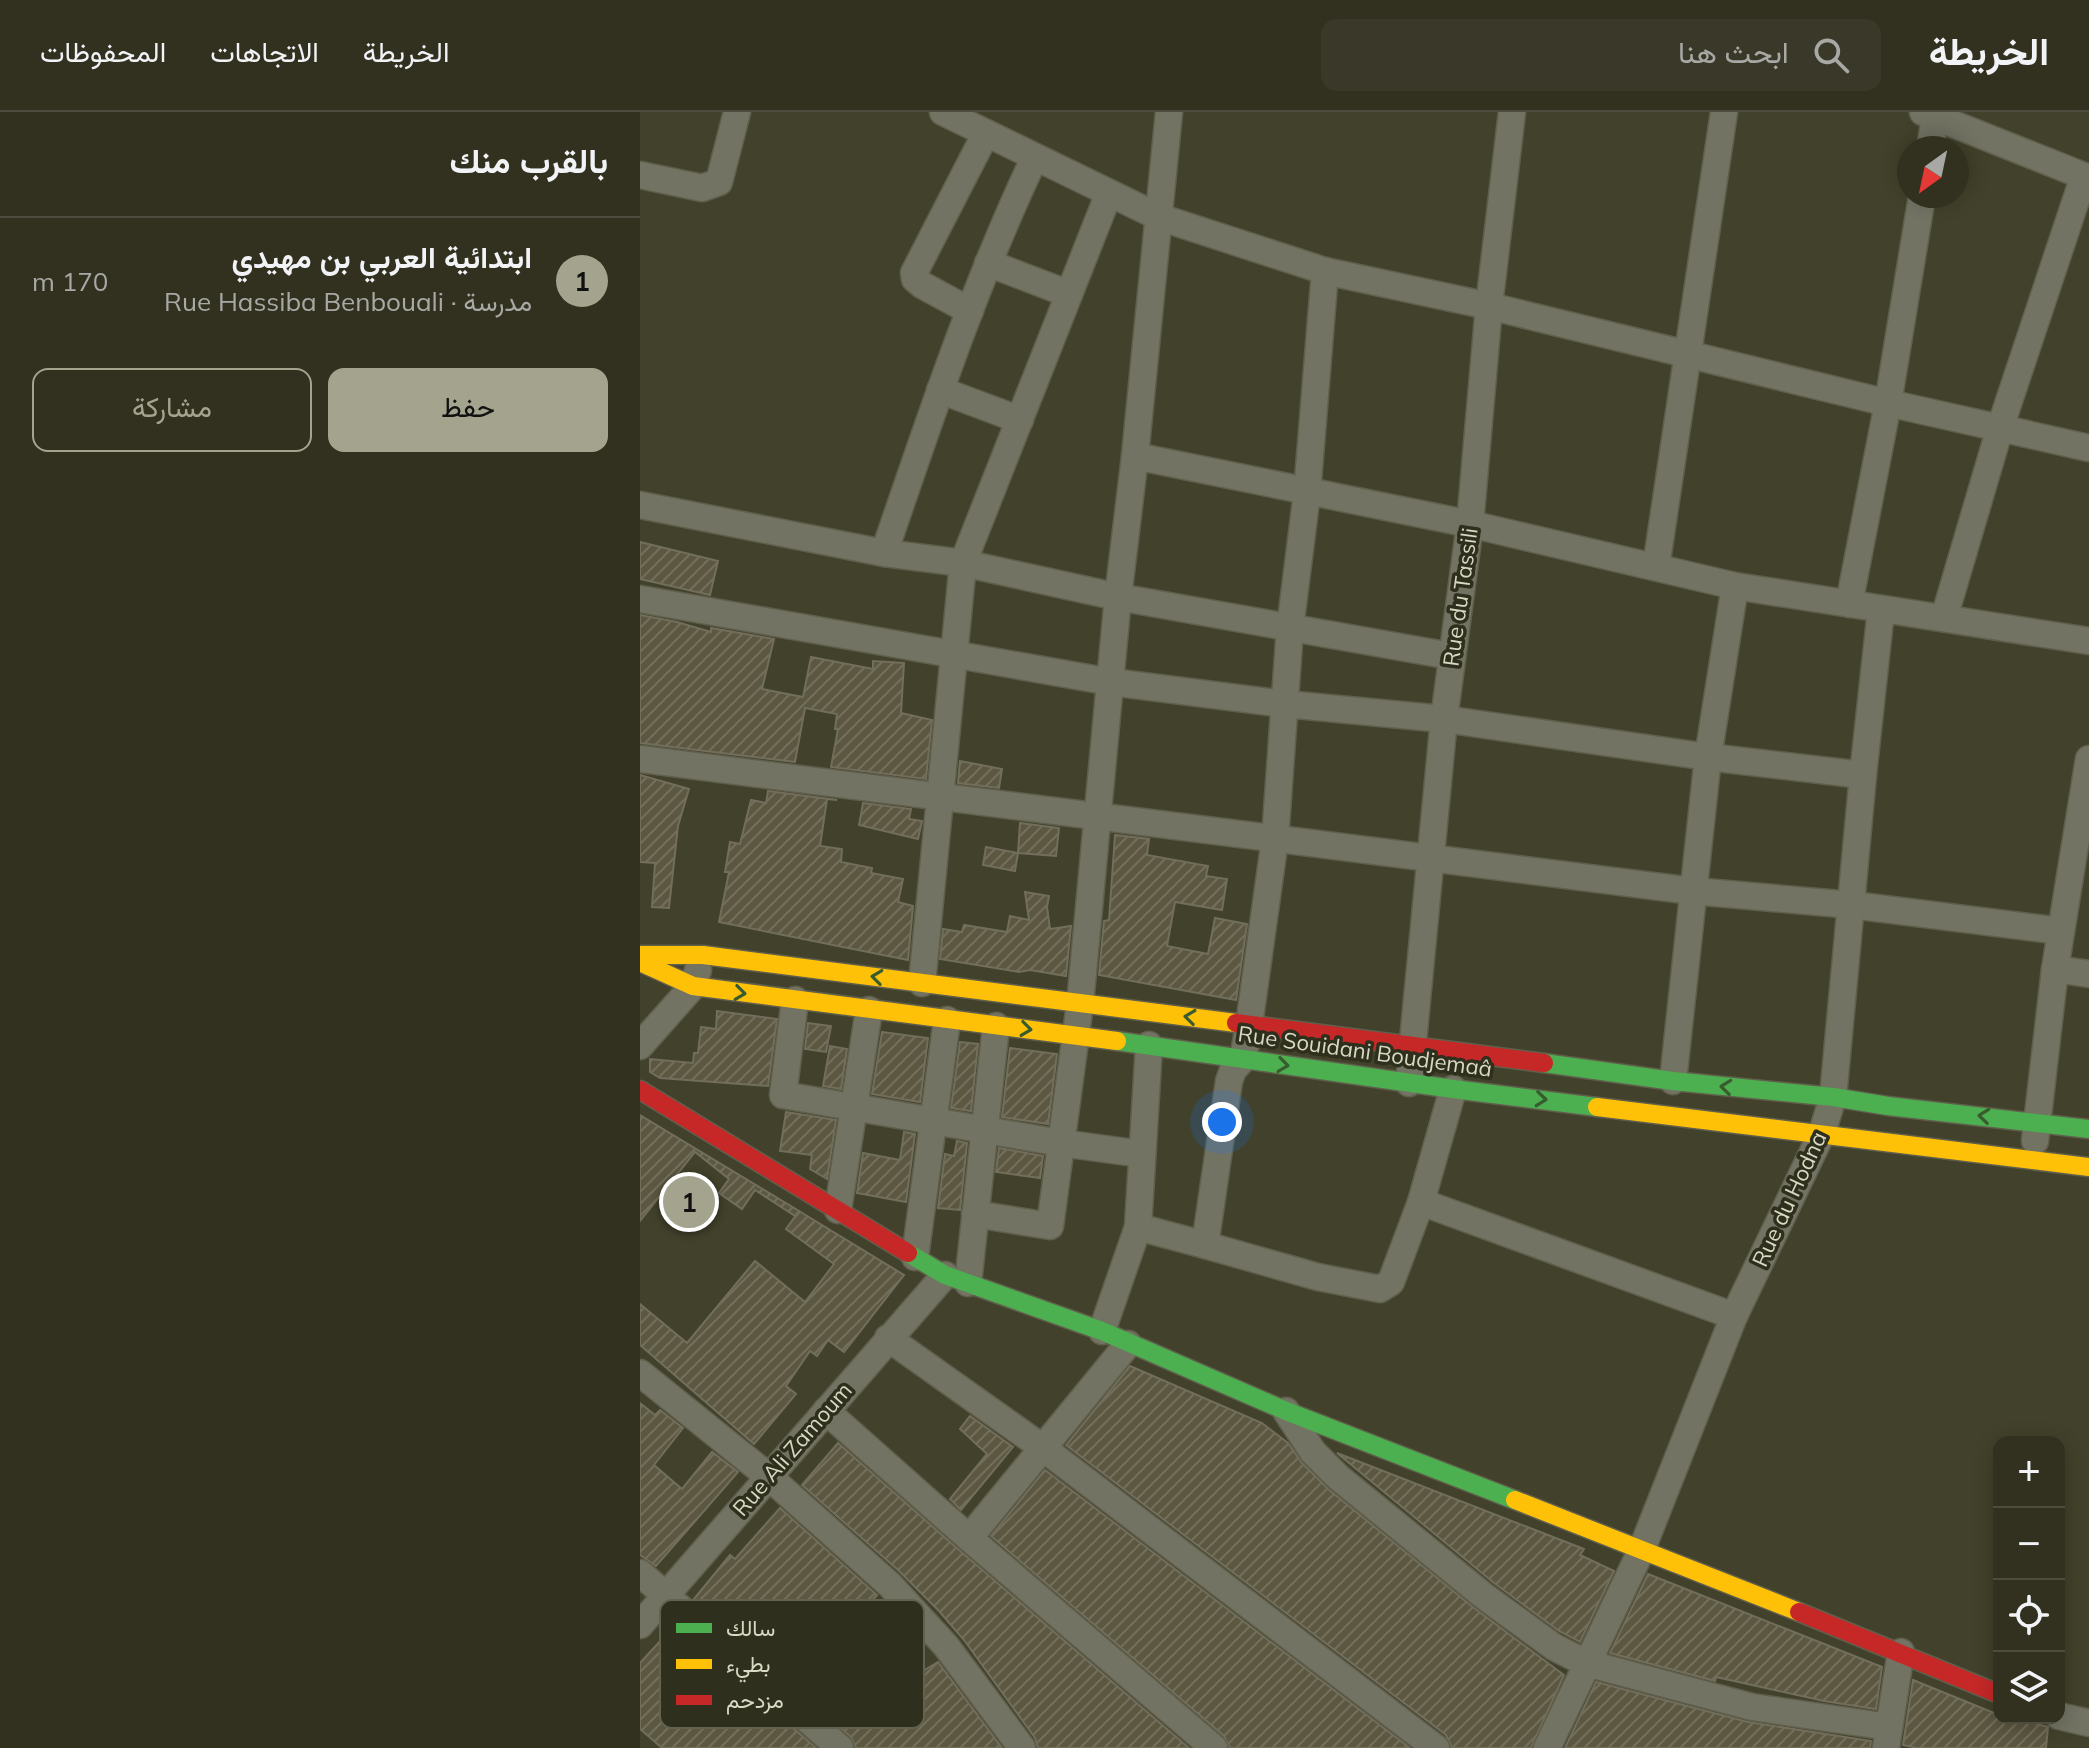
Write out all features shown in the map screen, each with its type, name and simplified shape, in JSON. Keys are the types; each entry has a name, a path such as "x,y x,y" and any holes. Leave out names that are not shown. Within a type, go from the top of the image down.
{"main road":[{"name":"Rue Souidani Boudjemaâ","path":"640,955 703,955 1412,1044 1673,1081 1833,1097 2089,1129"},
{"name":"Rue Souidani Boudjemaâ","path":"640,962 693,986 1149,1045 1453,1089 2089,1167"},
{"path":"640,1090 956,1279 1102,1331 1286,1411 1642,1549 1993,1691"}],"street":[{"path":"640,175 702,188 719,182 737,112"},
{"path":"943,112 1159,217 1325,271 1489,306 1888,403 2089,448"},
{"path":"975,1214 1050,1226 1080,1004 1118,597 1169,112"},
{"name":"Rue du Tassili","path":"1409,1083 1444,719 1470,524 1489,306 1512,112"},
{"path":"1656,567 1724,112"},
{"path":"1930,136 1929,114 2087,177 2000,428 1944,618"},
{"path":"970,311 922,285 915,279 914,273 986,133"},
{"path":"884,553 940,390 1000,231 1035,157"},
{"path":"922,983 963,563 1109,193"},
{"path":"1849,604 1888,403 1920,208"},
{"path":"988,263 1069,294"},
{"path":"1205,1245 1229,1081 1233,1070 1243,1059 1249,1025 1275,839 1290,628 1307,493 1325,271"},
{"path":"940,390 1020,420"},
{"path":"1135,456 1470,524 1735,586 2089,641"},
{"path":"640,505 884,553 963,563 1118,597 1451,656"},
{"path":"1673,1081 1708,757 1735,586"},
{"path":"640,599 1111,682 1285,704 1444,719 1708,757 1863,775"},
{"name":"Rue du Hodna","path":"1547,1748 1642,1549 1734,1316 1822,1133 1833,1097 1881,610"},
{"path":"640,759 1693,891 1852,905 2061,931"},
{"path":"2034,1160 2055,969 2089,759"},
{"path":"640,1046 693,986 703,955"},
{"path":"2055,969 2089,974"},
{"path":"795,1000 783,1095 1142,1154"},
{"path":"838,1210 869,1010"},
{"path":"915,1257 947,1020"},
{"path":"956,1279 975,1214 996,1026"},
{"path":"1102,1331 1138,1227 1149,1045"},
{"path":"1138,1227 1318,1277 1380,1289 1391,1282 1421,1202 1453,1089"},
{"path":"1421,1202 1734,1316"},
{"name":"Rue Ali Zamoum","path":"662,1600 888,1338 956,1279"},
{"path":"888,1338 1043,1448 1436,1748"},
{"path":"969,1538 1128,1344"},
{"path":"640,1373 768,1476 904,1600"},
{"path":"826,1411 1214,1748"},
{"path":"1286,1411 1313,1452 1338,1477 1523,1626 1554,1647 1586,1663 1752,1707 1888,1738 1901,1652"},
{"path":"640,1573 672,1600"},
{"name":"Rue Ali Zamoum","path":"640,1625 660,1602"},
{"path":"924,1621 965,1670 1022,1748"},
{"path":"2065,1717 2089,1723"},
{"path":"817,1728 840,1748"}],"building":[{"path":"640,542 718,561 710,595 640,579"},
{"path":"640,615 711,632 711,628 774,639 762,689 803,697 811,657 873,669 873,661 904,663 901,713 932,720 926,779 831,767 838,729 835,729 837,714 805,708 795,762 640,743"},
{"path":"960,761 1002,769 999,788 958,783"},
{"path":"640,775 689,789 678,826 669,908 652,907 655,863 640,862"},
{"path":"768,791 837,800 827,799 820,846 842,849 841,862 872,868 871,873 903,879 898,902 913,906 908,960 719,922 729,872 725,872 730,842 740,844 751,800 766,803"},
{"path":"863,803 911,809 909,819 922,821 918,839 859,825"},
{"path":"1020,823 1059,828 1056,856 1018,853"},
{"path":"1115,835 1149,839 1147,855 1208,866 1206,876 1227,879 1222,910 1175,902 1167,946 1208,954 1215,918 1247,924 1236,1000 1099,975 1104,921 1109,920"},
{"path":"986,847 1018,853 1015,871 983,865"},
{"path":"1025,892 1049,896 1050,929 1071,926 1066,976 940,959 943,929 962,932 964,925 1007,932 1010,916 1029,920"},
{"path":"717,1011 777,1019 768,1086 660,1078 650,1072 650,1059 693,1063 694,1053 698,1053 701,1027 716,1029"},
{"path":"808,1023 831,1026 826,1052 805,1049"},
{"path":"882,1032 928,1038 920,1102 872,1094"},
{"path":"960,1042 978,1044 971,1111 951,1108"},
{"path":"830,1046 847,1049 841,1089 823,1086"},
{"path":"1010,1048 1057,1054 1048,1124 1002,1117"},
{"path":"786,1112 836,1120 827,1179 810,1169 812,1155 780,1151"},
{"path":"640,1115 799,1211 795,1216 755,1190 742,1209 719,1193 729,1179 695,1152 640,1221"},
{"path":"904,1132 915,1134 906,1202 857,1193 863,1153 900,1160"},
{"path":"957,1141 967,1143 960,1210 938,1208 945,1154 954,1156"},
{"path":"999,1148 1043,1156 1040,1178 996,1172"},
{"path":"799,1211 904,1275 844,1352 828,1340 817,1356 810,1351 786,1386 796,1394 754,1444 640,1345 640,1304 687,1343 755,1261 805,1302 834,1264 786,1229"},
{"path":"1130,1366 1262,1423 1288,1443 1302,1463 1328,1489 1474,1608 1564,1675 1531,1748 1452,1748 1446,1735 1066,1445"},
{"path":"640,1403 655,1415 660,1410 683,1428 654,1465 682,1489 712,1452 738,1472 656,1566 640,1555"},
{"path":"970,1416 1013,1447 961,1510 950,1499 987,1454 960,1429"},
{"path":"838,1443 1189,1748 1038,1748 1035,1738 964,1640 939,1611 898,1570 802,1485"},
{"path":"1337,1453 1584,1549 1580,1555 1614,1571 1580,1642 1559,1631 1494,1583"},
{"path":"1045,1470 1410,1748 1230,1748 1224,1736 991,1536"},
{"path":"780,1508 877,1595 873,1600 694,1599 730,1555 735,1559"},
{"path":"1648,1574 1882,1667 1876,1709 1716,1677 1715,1681 1610,1653"},
{"path":"660,1641 660,1728 793,1728 816,1748 662,1748 640,1729 640,1663"},
{"path":"938,1662 1002,1748 856,1748 851,1737 841,1728 924,1728 924,1670"},
{"path":"1913,1680 1993,1713 1993,1724 2037,1724 2048,1727 2046,1748 1917,1748 1903,1745"},
{"path":"1596,1682 1748,1722 1871,1741 1870,1748 1565,1748"}],"traffic: fast":[{"path":"1117,1041 1597,1107"},
{"path":"1544,1063 2089,1129"},
{"path":"908,1253 945,1275 1102,1331 1286,1411 1515,1500"}],"traffic: slow":[{"path":"640,955 703,955 1236,1023"},
{"path":"640,962 693,986 1117,1041"},
{"path":"1597,1107 2089,1167"},
{"path":"1515,1500 1799,1612"}],"traffic: jam":[{"path":"1236,1023 1544,1063"},
{"path":"640,1090 908,1253"},
{"path":"1799,1612 1993,1692"}],"place":[{"name":"ابتدائية العربي بن مهيدي","path":"689,1202"}]}
